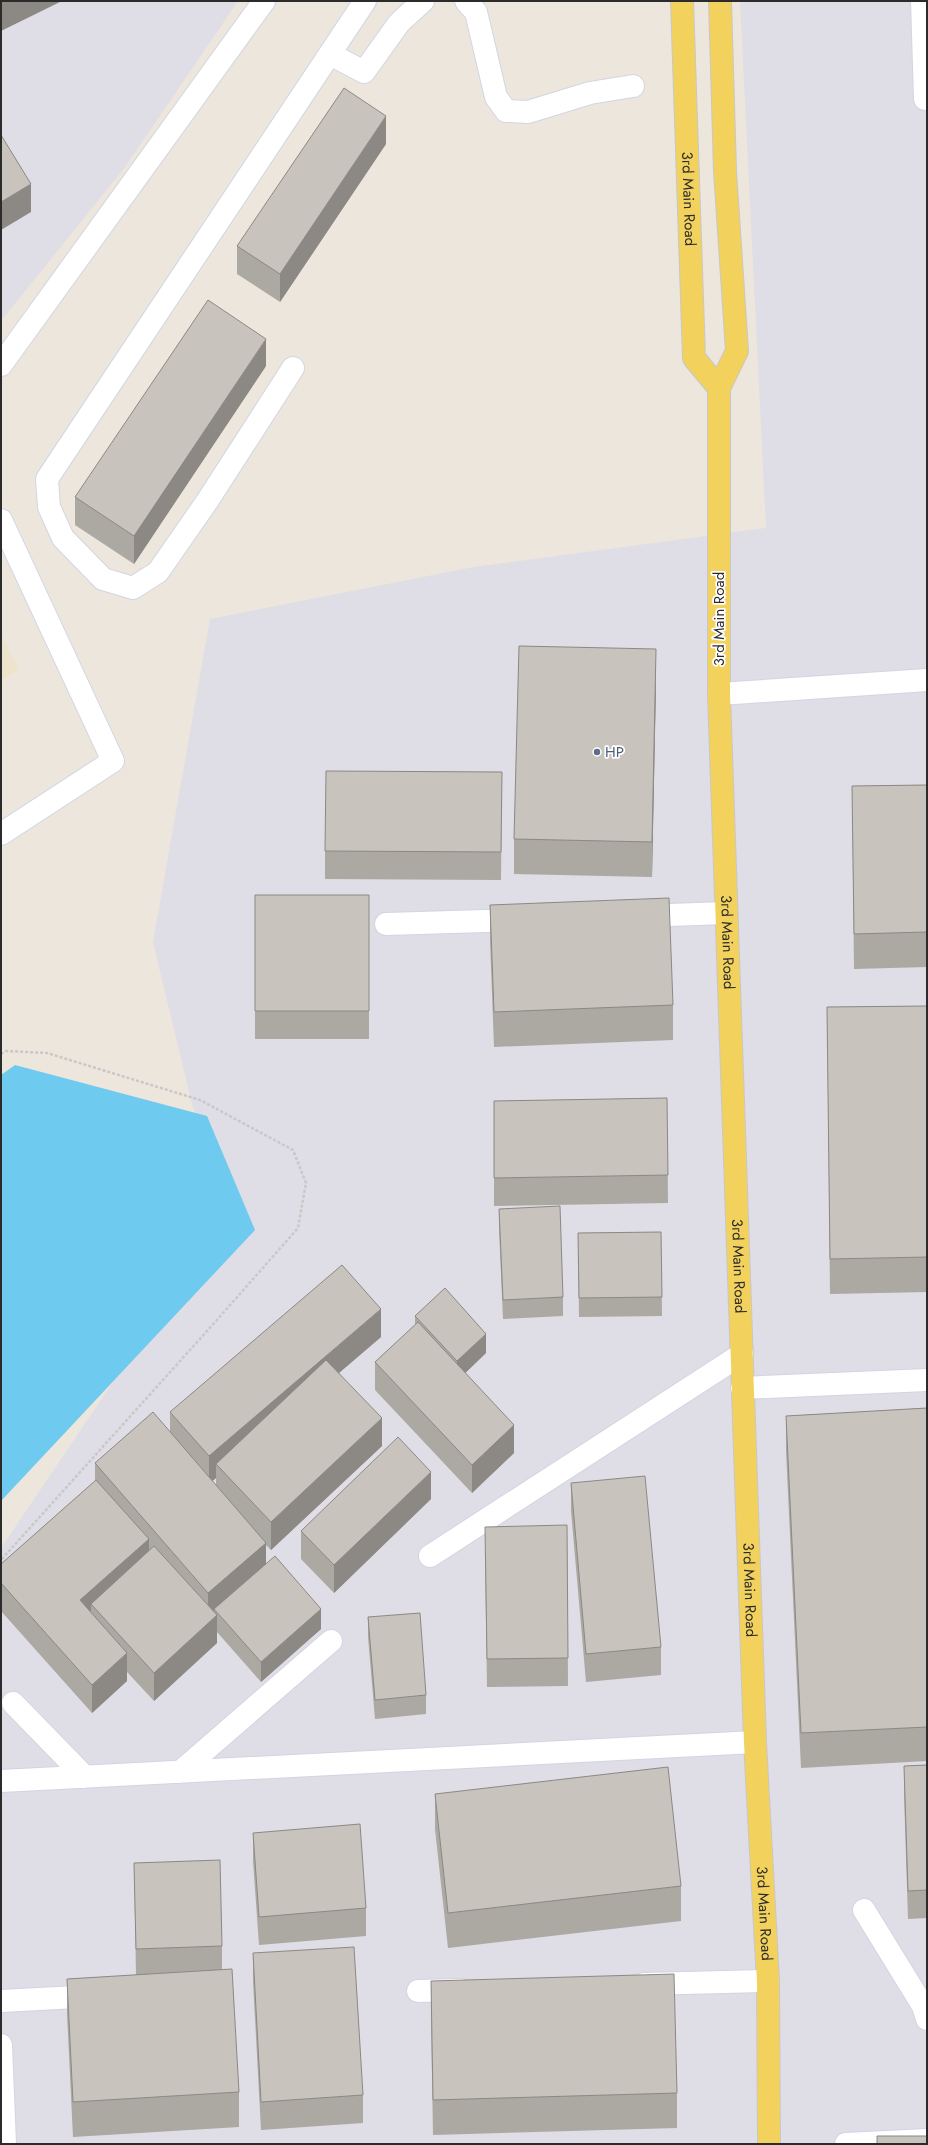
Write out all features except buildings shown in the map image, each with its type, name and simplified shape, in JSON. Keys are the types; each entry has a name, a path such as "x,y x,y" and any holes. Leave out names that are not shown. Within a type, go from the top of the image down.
{"main road":[{"name":"3rd Main Road","path":"682,1 694,358 719,388"},
{"name":"3rd Main Road","path":"720,1 725,171 737,350 719,388 719,694 755,1742 768,1981 769,2144"}],"street":[{"path":"1,364 264,1"},
{"path":"293,368 208,500 158,572 132,588 104,579 63,538 49,507 47,479 365,1"},
{"path":"330,54 364,72 398,23 423,1"},
{"path":"466,1 476,12 496,97 506,111 528,112 590,93 633,86"},
{"path":"922,1 925,99"},
{"path":"1,520 113,761 1,834"},
{"path":"719,694 927,680"},
{"path":"624,917 726,913"},
{"path":"386,924 536,919"},
{"path":"430,1556 742,1354"},
{"path":"742,1388 927,1380"},
{"path":"180,1772 331,1641"},
{"path":"13,1703 85,1777"},
{"path":"1,1781 755,1742"},
{"path":"864,1910 923,2006 927,2019"},
{"path":"624,1985 768,1981"},
{"path":"418,1991 482,1989"},
{"path":"1,2001 117,1995"},
{"path":"1,2045 6,2144"},
{"path":"846,2144 927,2140"}],"path":[{"path":"1,1054 6,1051 47,1053 200,1100 293,1150 306,1183 298,1228 216,1322 1,1560"}],"shaded area":[{"path":"1,1 238,1 125,167 1,321"},
{"path":"740,1 927,1 927,2144 1,2144 1,1548 228,1212 192,1104 153,942 210,619 474,567 766,528"},
{"path":"1,634 19,670 1,680"}],"water":[{"path":"15,1065 207,1116 255,1230 1,1501 1,1075"}],"place":[{"name":"HP","path":"597,752"}]}
